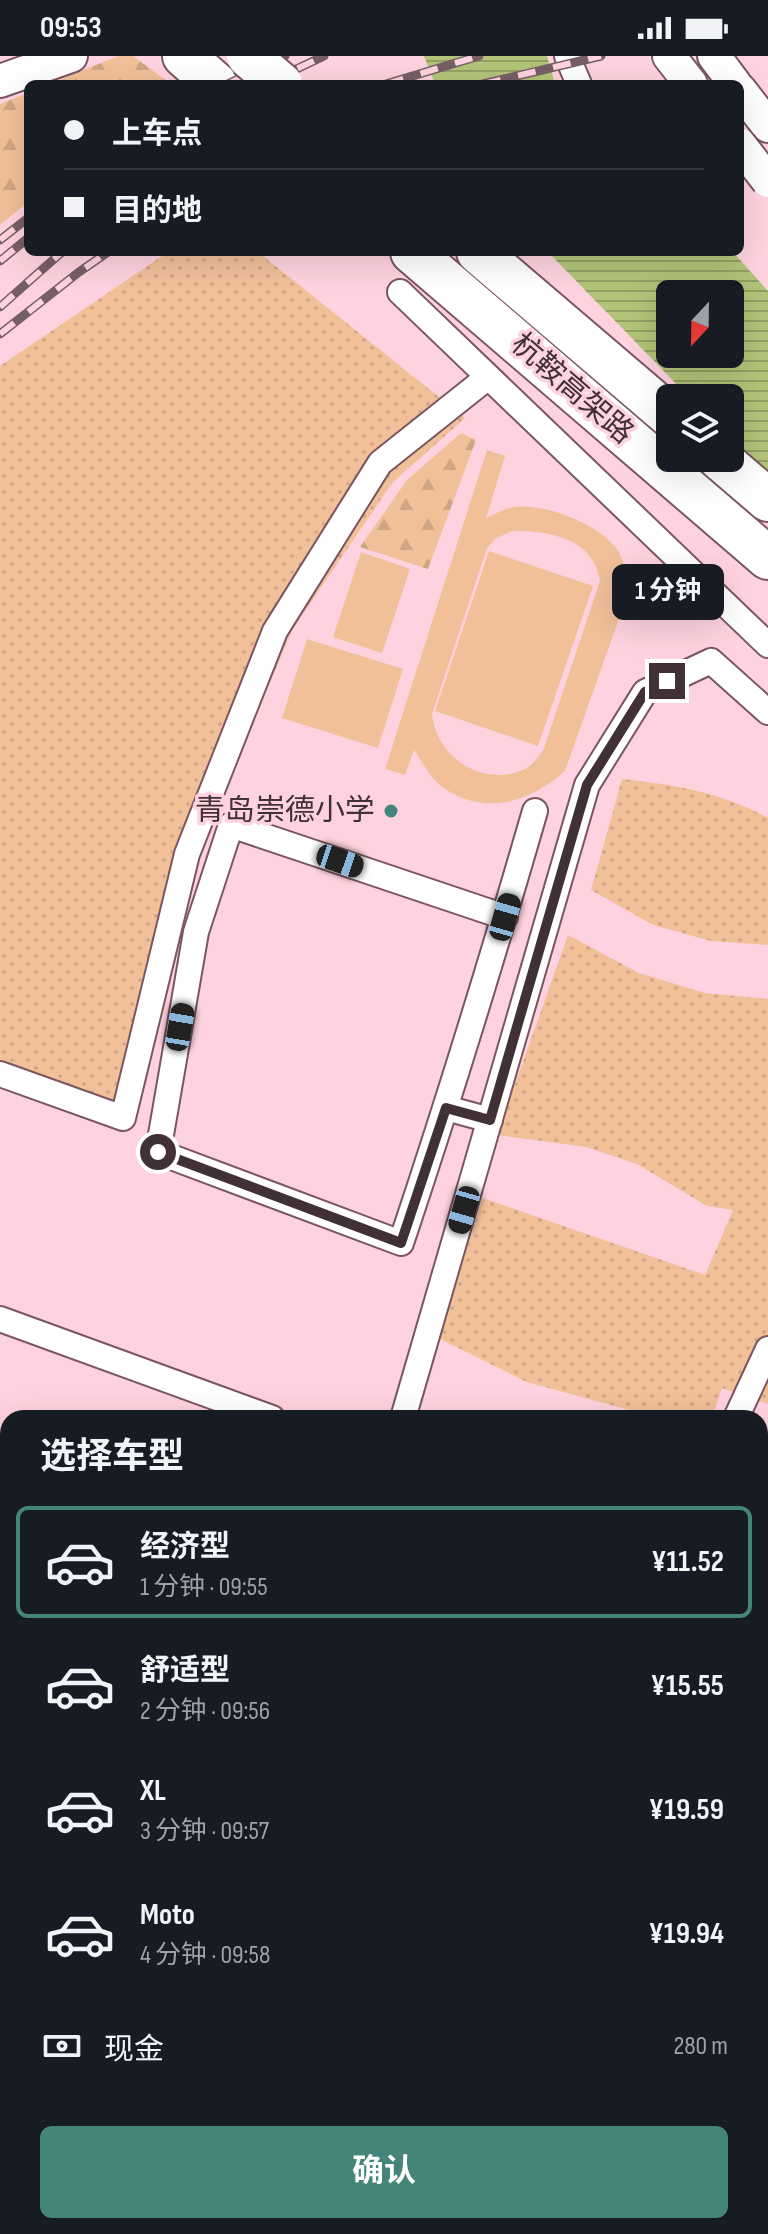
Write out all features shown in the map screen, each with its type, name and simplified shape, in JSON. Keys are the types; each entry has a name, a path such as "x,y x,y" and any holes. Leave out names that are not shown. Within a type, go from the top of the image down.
{"highway":[{"path":"184,56 211,80"},
{"path":"248,56 276,80"},
{"name":"杭鞍高架路","path":"417,256 768,558"},
{"name":"杭鞍高架路","path":"483,256 656,404"},
{"path":"735,472 768,500"},
{"path":"713,511 768,566"}],"main road":[{"path":"669,56 688,80"},
{"path":"714,56 732,80"},
{"path":"0,81 64,59"},
{"path":"744,95 768,126"},
{"path":"744,150 768,181"}],"street":[{"path":"567,56 577,80"},
{"path":"744,155 768,147"},
{"path":"400,292 768,645"},
{"path":"0,1074 123,1118 187,854 275,631 380,463 488,377"},
{"path":"405,1410 587,785 645,692 711,661 768,712"},
{"path":"505,917 231,825 196,932 158,1152 401,1243 446,1108 505,917 535,811"},
{"path":"446,1108 490,1120"},
{"path":"0,1319 250,1410"},
{"path":"740,1410 768,1349"}],"green space":[{"path":"118,56 133,56 166,80 59,80"},
{"path":"24,95 24,205 0,225 0,104"},
{"path":"162,256 263,256 465,418 392,483 292,630 200,851 123,1118 0,1074 0,366"},
{"path":"461,433 476,440 428,569 360,547 407,480"},
{"path":"487,450 505,456 486,518 521,506 567,516 607,539 619,553 625,571 627,596 565,771 537,791 508,802 492,803 477,802 445,789 431,776 414,750 405,775 385,769","holes":["512,531 555,535 579,546 589,555 600,581 543,751 525,769 494,775 479,772 452,756 435,730 432,714 487,548 495,539"]},
{"path":"489,551 593,586 538,746 435,711"},
{"path":"361,552 410,569 382,653 333,637"},
{"path":"307,639 403,669 378,748 282,718"},
{"path":"622,779 697,791 733,802 768,818 768,945 711,941 653,925 591,890"},
{"path":"568,935 639,973 705,993 768,999 768,1404 722,1388 715,1410 629,1410 527,1382 438,1338 483,1198 705,1275 733,1210 707,1206 637,1164 586,1147 497,1135"}],"shaded area":[{"path":"424,56 547,56 554,80 433,80"},
{"path":"552,256 737,256 768,291 768,484 744,457 744,384 676,384 661,368 744,368 744,280 656,280 656,363"}],"railway":[{"path":"236,80 285,56"},
{"path":"273,80 324,56"},
{"path":"399,80 479,56"},
{"path":"500,80 601,56"},
{"path":"0,240 24,221"},
{"path":"0,261 24,241"},
{"path":"0,307 57,256"},
{"path":"0,334 102,256"}],"place":[{"name":"青岛崇德小学","path":"391,811"}],"route":[{"path":"158,1152 401,1243 446,1108 490,1120 587,785 645,692 667,681"}]}
